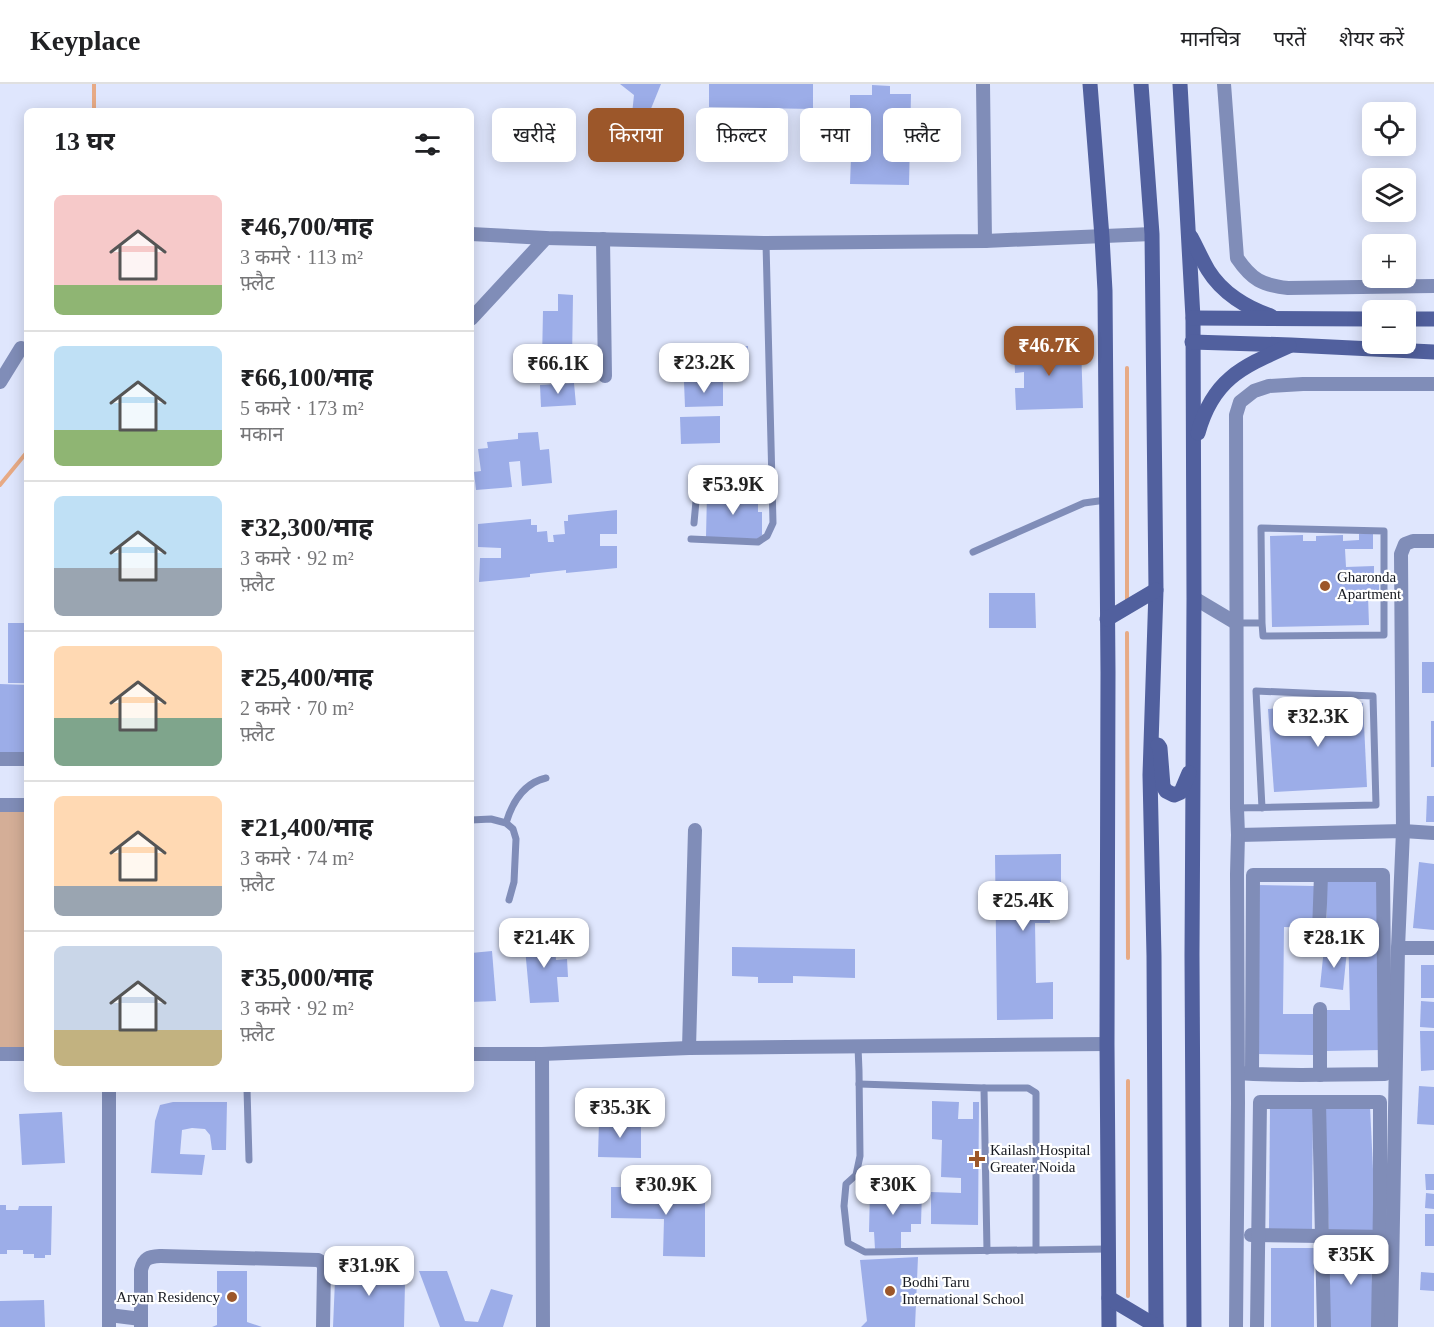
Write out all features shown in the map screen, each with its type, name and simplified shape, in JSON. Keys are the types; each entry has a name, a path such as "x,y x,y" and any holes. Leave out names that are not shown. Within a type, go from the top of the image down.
{"main road":[{"path":"1090,84 1105,291 1109,1327"},
{"path":"1141,84 1152,234 1156,590 1150,775 1154,968 1156,1326"},
{"path":"1180,84 1193,318 1194,1327"},
{"path":"1188,232 1209,272 1219,285 1233,297 1259,312 1282,319"},
{"path":"1193,318 1362,319"},
{"path":"1416,319 1434,319"},
{"path":"1192,342 1434,352"},
{"path":"1194,451 1202,419 1215,395 1230,377 1249,364 1291,345"},
{"path":"1107,619 1156,590"},
{"path":"1152,736 1160,748 1163,786 1166,791 1174,795 1181,792 1192,765"},
{"path":"1109,1298 1156,1326"}],"street":[{"path":"983,84 985,241"},
{"path":"1224,84 1237,258 1246,270 1257,280 1271,286 1288,288 1434,286"},
{"path":"474,234 766,243 985,241 1152,234"},
{"path":"474,316 546,238"},
{"path":"603,239 605,376"},
{"path":"0,382 21,348"},
{"path":"1245,1074 1237,874 1236,415 1240,402 1254,391 1269,386 1434,384"},
{"path":"1378,1327 1386,1237 1403,831 1401,554 1405,544 1413,541 1434,541"},
{"path":"1194,598 1236,623"},
{"path":"0,759 24,759"},
{"path":"0,806 24,805"},
{"path":"689,1048 695,830"},
{"path":"1238,835 1403,831 1434,833"},
{"path":"1237,874 1383,875 1385,1074 1277,1076 1245,1074"},
{"path":"1236,1327 1237,1234 1253,875"},
{"path":"1319,932 1320,875"},
{"path":"1398,948 1434,948"},
{"path":"1320,1009 1320,1075"},
{"path":"474,1054 542,1054 689,1048 1107,1044"},
{"path":"0,1054 24,1054"},
{"path":"542,1054 543,1327"},
{"path":"109,1092 109,1321 141,1323 141,1270 143,1262 150,1257 313,1259 323,1263 324,1268 323,1327"},
{"path":"1257,1327 1260,1102 1380,1102 1391,1327"},
{"path":"1319,1103 1323,1327"},
{"path":"1237,1234 1386,1237"}],"lane":[{"path":"691,539 758,542 767,536 773,523 766,243"},
{"path":"693,523 697,490 700,486 707,484 772,485"},
{"path":"973,552 1084,503 1106,500"},
{"path":"1261,528 1384,531 1384,635 1263,636 1262,623 1261,528"},
{"path":"1236,623 1262,623"},
{"path":"1237,808 1262,808 1376,805 1373,696 1256,691 1262,808"},
{"path":"506,823 511,808 528,786 546,778"},
{"path":"474,820 490,819 506,823 513,829 516,839 514,882 509,900"},
{"path":"858,1047 860,1156 856,1175 846,1184 844,1206 848,1243 865,1252 1108,1249"},
{"path":"859,1084 1028,1088 1036,1094 1036,1250"},
{"path":"984,1088 987,1251"},
{"path":"247,1092 249,1160"}],"shaded area":[{"path":"0,805 24,805 24,1054 0,1054"}],"building":[{"path":"620,84 661,84 651,108 633,108 634,95"},
{"path":"709,84 813,84 813,108 709,107"},
{"path":"872,85 890,86 890,94 911,94 911,108 883,108 883,162 910,162 909,185 850,184 851,162 871,162 871,108 850,108 850,95 872,95"},
{"path":"558,294 573,295 572,361 542,360 543,311 558,311"},
{"path":"1081,345 1083,408 1016,410 1015,388 1024,388 1024,372 1015,373 1014,347"},
{"path":"748,346 748,372 680,373 680,348"},
{"path":"684,382 723,382 723,406 685,407"},
{"path":"574,383 576,405 541,407 540,385"},
{"path":"720,416 720,443 681,444 680,417"},
{"path":"538,432 540,450 549,449 552,483 522,486 520,461 509,462 512,487 476,490 474,472 481,471 478,449 488,448 487,442 518,439 518,433"},
{"path":"707,493 758,495 758,512 762,512 762,535 757,539 706,537"},
{"path":"617,510 617,534 600,534 600,546 617,546 617,568 566,573 566,570 530,574 530,577 479,582 480,558 501,558 501,548 478,547 478,524 531,519 531,525 537,525 537,532 547,531 548,542 554,542 553,535 565,534 564,521 568,521 568,515"},
{"name":"Gharonda Apartment","path":"1359,534 1373,534 1373,549 1345,549 1346,567 1374,566 1374,577 1379,577 1379,595 1368,595 1369,625 1272,627 1270,536 1303,535 1303,541 1316,541 1316,536 1343,535 1343,541 1359,540"},
{"path":"989,593 1035,593 1036,628 989,628"},
{"path":"8,623 24,623 24,683 8,683"},
{"path":"1422,662 1434,662 1434,693 1422,693"},
{"path":"0,684 24,685 24,753 0,753"},
{"path":"1363,703 1367,787 1274,792 1268,709"},
{"path":"1431,721 1434,721 1434,767 1431,767"},
{"path":"1427,796 1434,796 1434,822 1426,822"},
{"path":"1061,854 1061,898 1049,898 1050,923 1035,923 1036,983 1053,982 1053,1019 997,1020 995,855"},
{"path":"1419,862 1434,864 1434,930 1413,928"},
{"path":"1378,881 1382,1050 1326,1051 1325,1010 1350,1010 1348,927 1327,928 1326,882"},
{"path":"1256,885 1314,886 1314,928 1284,927 1283,1014 1313,1014 1313,1055 1255,1054"},
{"path":"554,935 556,960 567,959 568,977 557,977 559,1002 530,1003 524,937"},
{"path":"732,947 855,949 855,978 793,976 793,983 758,983 758,977 732,976"},
{"path":"1324,948 1347,950 1343,990 1320,987"},
{"path":"492,951 496,1001 474,1002 474,953"},
{"path":"1421,965 1434,965 1434,998 1421,998"},
{"path":"1421,1001 1434,1002 1434,1028 1420,1027"},
{"path":"1420,1031 1434,1031 1434,1070 1421,1071"},
{"path":"1419,1086 1434,1087 1434,1125 1417,1124"},
{"path":"932,1101 959,1102 958,1119 973,1119 973,1102 979,1102 978,1225 931,1224 931,1192 961,1193 961,1178 941,1177 942,1140 932,1139"},
{"path":"173,1102 227,1102 226,1150 212,1150 210,1135 205,1129 182,1130 180,1154 205,1155 202,1175 151,1173 155,1121 160,1105"},
{"path":"1270,1105 1313,1105 1312,1231 1269,1230"},
{"path":"1370,1106 1376,1232 1329,1234 1323,1108"},
{"path":"62,1112 65,1163 22,1165 19,1114"},
{"path":"599,1120 641,1120 641,1158 598,1157"},
{"path":"1425,1174 1434,1174 1434,1190 1426,1190"},
{"path":"652,1184 687,1184 687,1203 705,1203 705,1257 663,1256 664,1219 611,1218 611,1187 641,1187 641,1199 652,1199"},
{"path":"870,1190 922,1191 921,1224 911,1224 911,1232 901,1232 901,1248 875,1249 874,1232 869,1232"},
{"path":"1426,1193 1434,1194 1434,1209 1425,1208"},
{"path":"0,1205 6,1205 6,1210 18,1210 19,1206 52,1206 51,1255 45,1255 45,1258 34,1258 34,1254 23,1254 23,1250 7,1250 7,1254 0,1254"},
{"path":"1425,1214 1434,1214 1434,1246 1425,1246"},
{"path":"1371,1244 1373,1327 1330,1327 1328,1245"},
{"path":"1271,1248 1314,1248 1314,1327 1271,1327"},
{"name":"Bodhi Taru International School","path":"918,1257 915,1327 861,1327 867,1321 860,1260"},
{"path":"349,1259 388,1261 387,1283 405,1283 404,1327 333,1327 335,1280 348,1281"},
{"name":"Aryan Residency","path":"217,1271 247,1271 247,1322 262,1327 212,1327 217,1325"},
{"path":"419,1271 447,1271 465,1321 478,1322 491,1289 513,1295 503,1327 440,1327"},
{"path":"1421,1272 1434,1273 1434,1291 1420,1290"},
{"path":"44,1300 45,1327 0,1327 0,1301"}],"waterway":[{"path":"94,84 94,108"},
{"path":"1127,368 1127,601"},
{"path":"0,485 24,456"},
{"path":"1127,633 1128,958"},
{"path":"1128,1081 1128,1296"}],"place":[{"name":"Gharonda Apartment","path":"1325,586"},
{"name":"Kailash Hospital Greater Noida","path":"977,1159"},
{"name":"Bodhi Taru International School","path":"890,1291"},
{"name":"Aryan Residency","path":"232,1297"}]}
